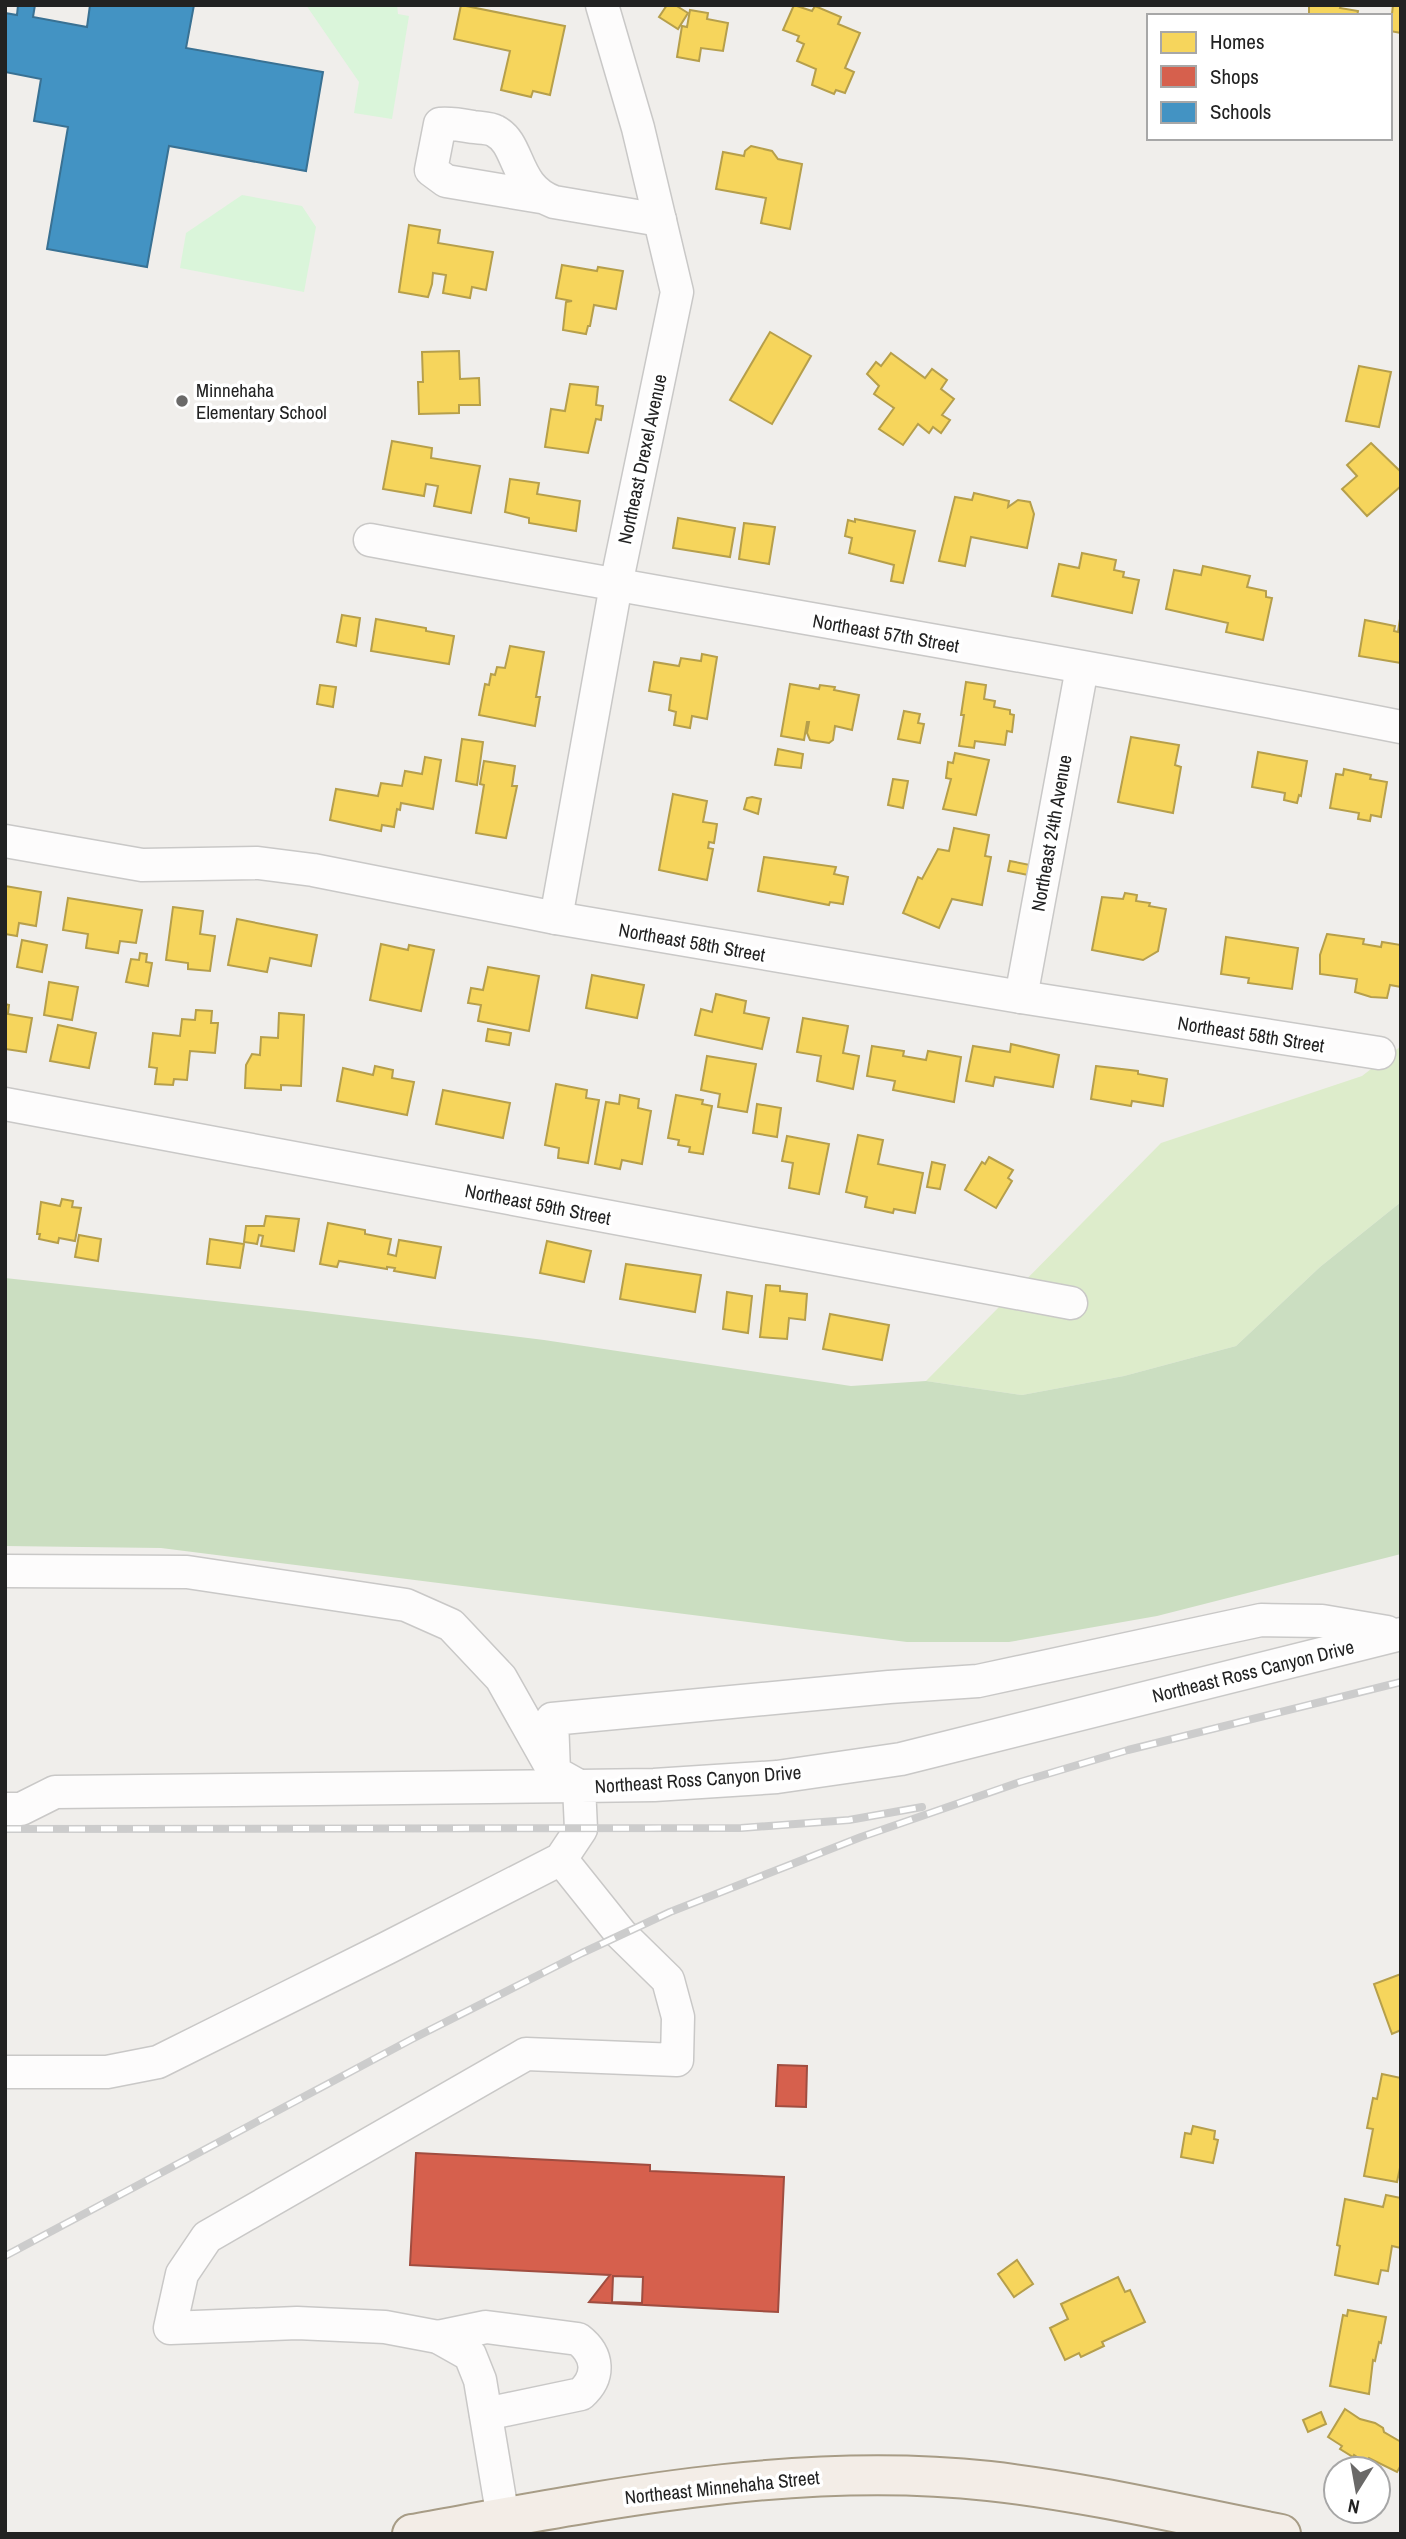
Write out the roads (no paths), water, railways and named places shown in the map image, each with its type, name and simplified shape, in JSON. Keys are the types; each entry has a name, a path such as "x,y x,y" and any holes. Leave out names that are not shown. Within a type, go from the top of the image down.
{"main road":[{"name":"Northeast Minnehaha Street","path":"412,2534 676,2489 751,2480 825,2476 900,2476 989,2481 1281,2534"}],"street":[{"name":"Northeast Drexel Avenue","path":"556,918 616,585 677,292 638,128 602,5"},
{"path":"541,197 554,202 660,220"},
{"name":"Northeast 57th Street","path":"370,540 1209,689 1401,727"},
{"name":"Northeast 24th Avenue","path":"1021,997 1082,668"},
{"name":"Northeast 58th Street","path":"5,841 142,865 258,863 313,870 556,918 1021,997 1379,1053"},
{"name":"Northeast 59th Street","path":"5,1104 1071,1303"},
{"path":"5,1571 187,1572 407,1605 451,1625 501,1678 567,1779"},
{"path":"567,1779 552,1719 978,1681 1261,1620 1322,1621 1400,1634"},
{"name":"Northeast Ross Canyon Drive","path":"5,2072 107,2072 158,2062 561,1858 581,1829 567,1779 654,1785 777,1777 901,1759 1400,1634"},
{"path":"5,1809 21,1809 55,1792 567,1779"},
{"path":"503,2518 480,2380 470,2355 438,2337 385,2327 297,2323 170,2328 182,2274 207,2237 526,2054 677,2060 678,2017 668,1980 621,1934 561,1858"},
{"path":"438,2337 486,2327 578,2339 587,2346 596,2366 589,2386 580,2394 486,2414"}],"railway":[{"path":"5,2256 412,2039 670,1912 861,1837 1020,1782 1128,1750 1401,1682"},
{"path":"5,1829 741,1828 849,1820 922,1807"}],"place":[{"name":"Minnehaha Elementary School","path":"182,401"}]}
